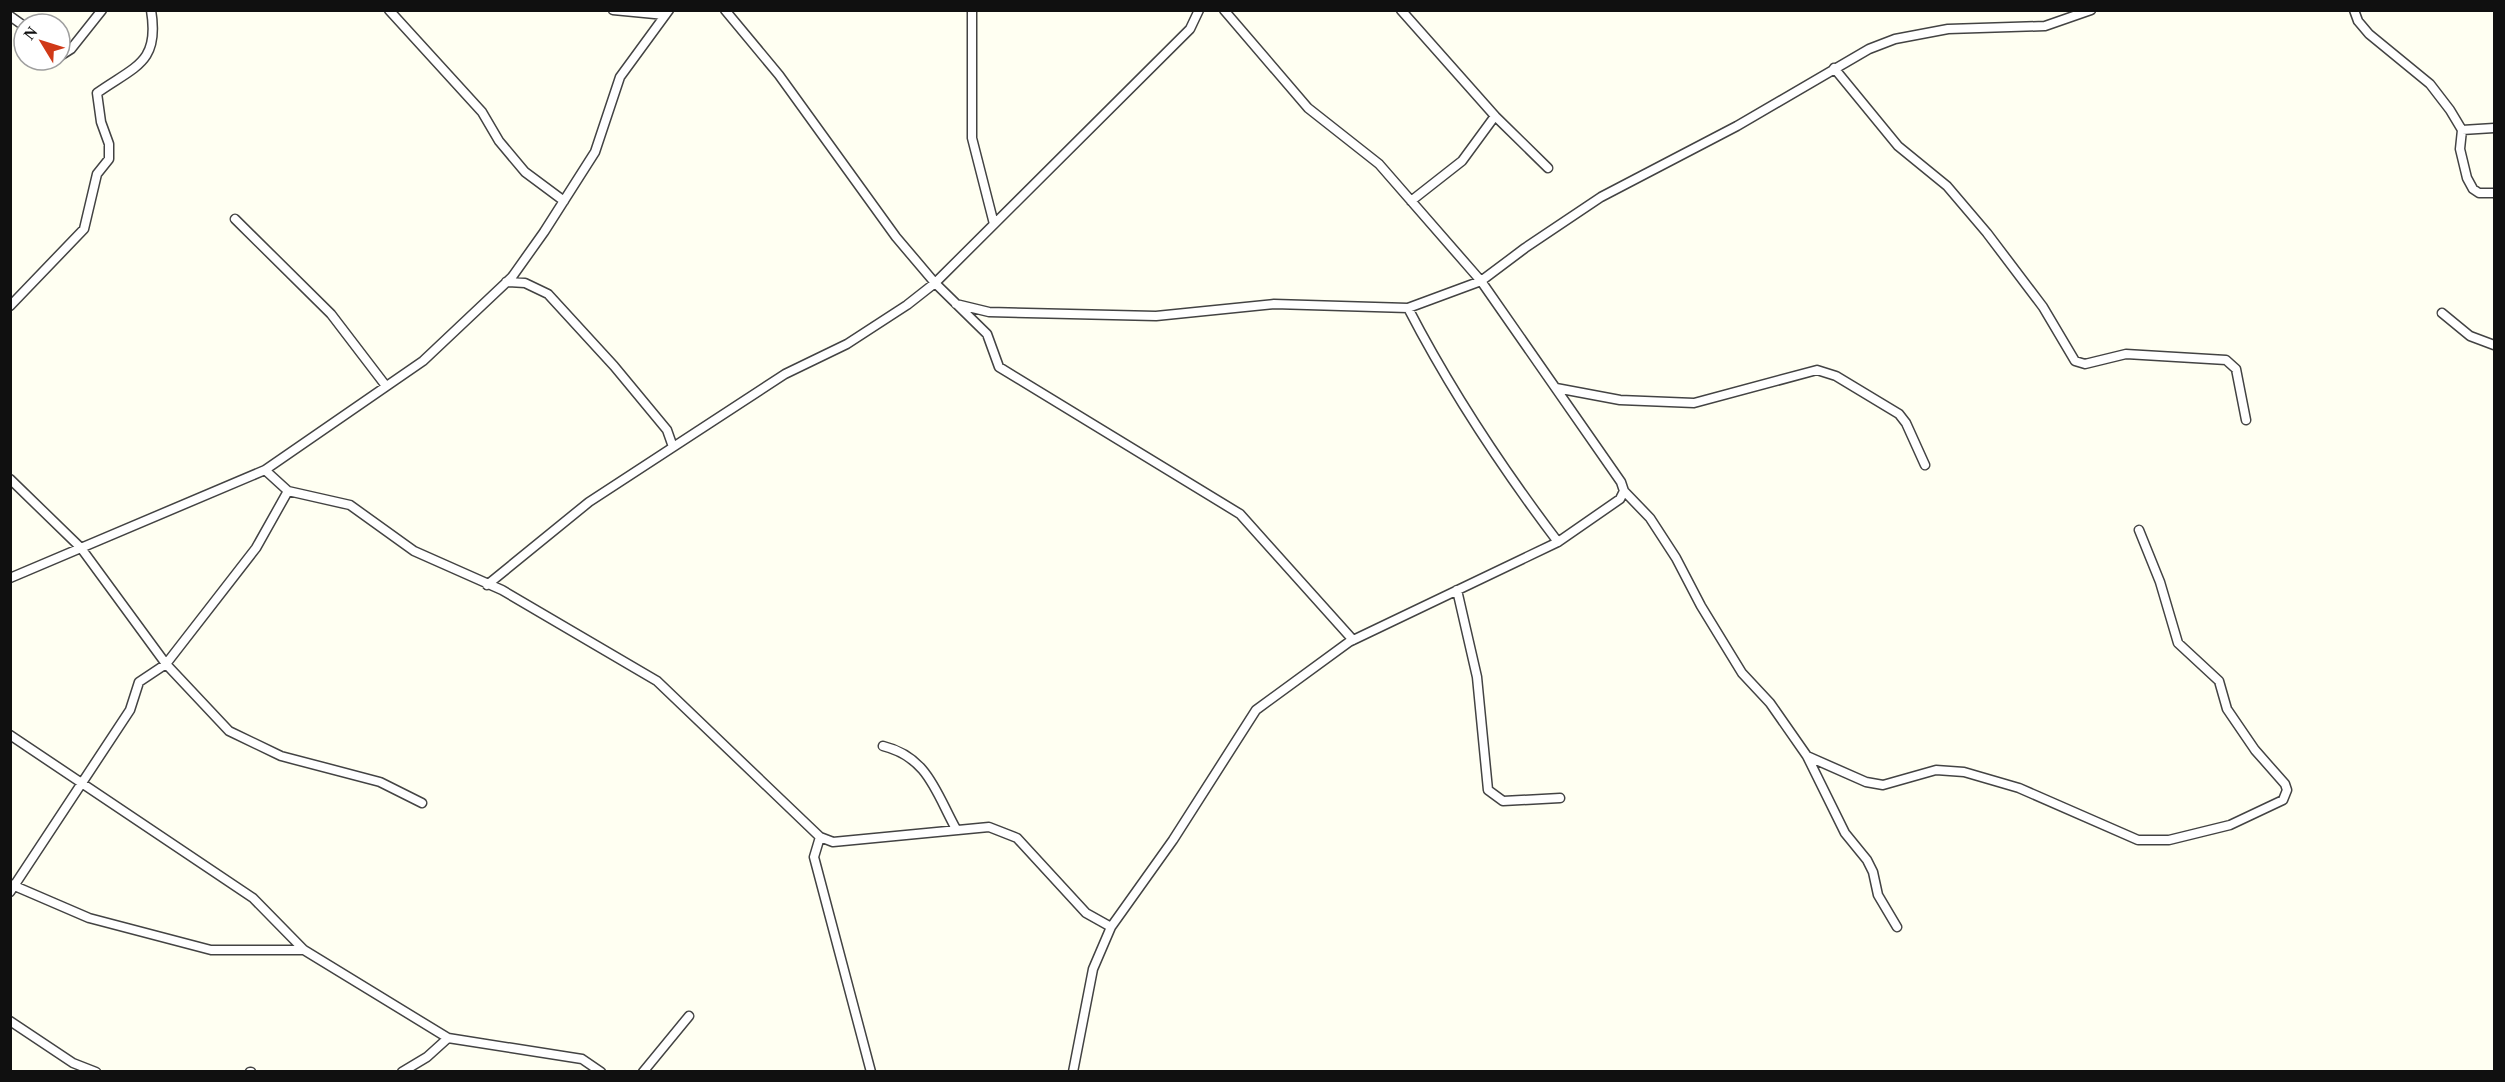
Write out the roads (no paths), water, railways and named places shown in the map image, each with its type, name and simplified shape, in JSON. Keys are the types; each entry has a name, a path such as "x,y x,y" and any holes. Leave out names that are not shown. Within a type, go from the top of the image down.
{"street":[{"path":"72,48 102,10"},
{"path":"10,306 84,229 97,174 109,159 109,144 100,122 97,93 147,58 155,33 151,10"},
{"path":"388,10 482,112 499,141 525,172 564,201"},
{"path":"613,10 667,13"},
{"path":"725,10 779,75 896,237 935,283 987,334 999,367 1240,514 1353,640"},
{"path":"972,10 972,138 994,224"},
{"path":"487,585 589,502 785,374 847,344 935,283 1190,29 1199,10"},
{"path":"1224,10 1308,108 1379,164 1481,281 1621,482 1624,491 1650,518 1676,558 1701,606 1742,673 1770,703 1807,756 1845,833 1874,872 1878,895 1897,927"},
{"path":"1401,10 1495,116 1548,168"},
{"path":"956,304 989,312 1156,316 1274,304 1408,308 1481,281 1525,248 1602,197 1755,116 1869,49 1948,28 2045,26 2091,10"},
{"path":"2354,10 2358,21 2379,44 2430,84 2462,130 2460,149 2467,178 2473,189 2491,194 2494,202"},
{"path":"10,578 265,470 423,361 506,282 564,201 595,152 620,77 667,13"},
{"path":"1834,68 1898,146 1947,186 1987,233 2043,306 2075,361 2085,364 2126,354 2226,360 2236,369 2246,420"},
{"path":"1411,201 1462,161 1495,116"},
{"path":"2462,130 2494,128"},
{"path":"235,219 331,314 386,386"},
{"path":"506,282 525,283 548,294 614,366 667,430 673,447"},
{"path":"1408,308 1440,372 1516,485 1558,542"},
{"path":"2442,313 2470,336 2494,345"},
{"path":"1556,388 1620,400 1694,403 1818,370 1836,376 1899,414 1906,423 1925,465"},
{"path":"265,470 288,491 350,505 414,551 502,591 657,681 820,837 833,842 988,827 1017,838 1086,913 1111,927"},
{"path":"10,479 81,548 166,664 229,731 281,756 380,782 422,803"},
{"path":"288,491 256,548 166,664 139,682 130,710 12,888 89,918 212,950 304,950"},
{"path":"1073,1071 1093,969 1111,927 1173,840 1256,710 1353,640 1558,542 1620,499 1624,491"},
{"path":"1807,756 1866,782 1883,784 1936,770 1964,772 2019,788 2138,840 2169,840 2230,825 2283,800 2287,790 2285,784 2255,750 2227,709 2219,681 2178,643 2160,582 2139,530"},
{"path":"1457,590 1477,677 1488,790 1503,801 1560,798"},
{"path":"10,735 253,898 304,950 447,1038 582,1059 601,1071"},
{"path":"883,746 901,750 920,764 956,830"},
{"path":"820,837 814,857 871,1071"},
{"path":"643,1071 689,1016"},
{"path":"10,1020 74,1063 96,1071"},
{"path":"402,1071 427,1057 447,1038"}]}
